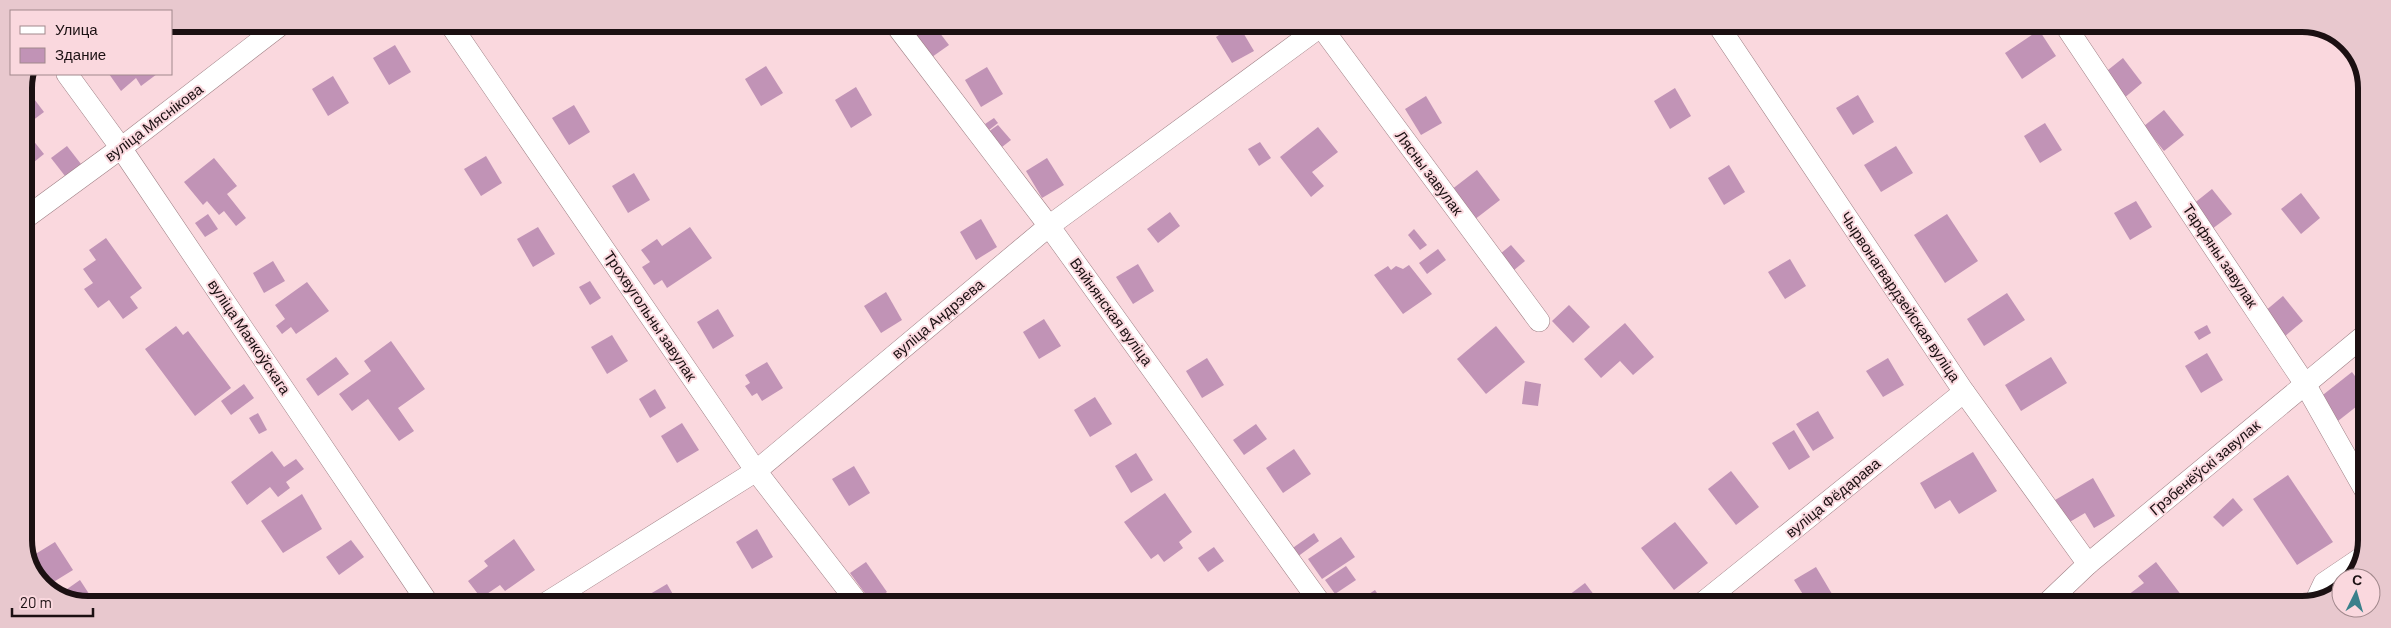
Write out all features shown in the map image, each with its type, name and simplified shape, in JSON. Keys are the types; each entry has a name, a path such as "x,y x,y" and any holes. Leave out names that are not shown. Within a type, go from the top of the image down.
{"street":[{"name":"вуліца Мяснікова","path":"32,213 121,148 272,32"},
{"name":"Трохвугольны завулак","path":"455,32 756,470 853,596"},
{"name":"Вяйнянская вуліца","path":"901,32 1048,226 1315,596"},
{"name":"вуліца Андрэева","path":"557,596 756,470 1048,226 1311,32"},
{"name":"Лясны завулак","path":"1326,32 1539,321"},
{"name":"Чырвонагвардзейская вуліца","path":"1723,32 1964,392 2088,564"},
{"name":"Тарфяны завулак","path":"2070,32 2305,384 2358,478"},
{"name":"вуліца Маякоўскага","path":"68,75 121,148 423,596"},
{"name":"Грэбенёўскі завулак","path":"2054,596 2088,564 2358,341"},
{"name":"вуліца Фёдарава","path":"1712,596 1964,392"},
{"path":"2319,593 2324,583 2353,564"}],"building":[{"path":"919,32 939,32 949,45 932,57 915,35"},
{"path":"1224,32 1243,32 1254,51 1232,63 1216,37"},
{"path":"2036,32 2040,32 2056,56 2022,79 2005,53"},
{"path":"395,45 411,72 389,85 373,58"},
{"path":"2123,58 2142,83 2123,99 2103,74"},
{"path":"766,66 783,93 761,106 745,79"},
{"path":"987,67 1003,94 981,107 965,80"},
{"path":"110,75 156,75 141,86 136,78 121,91"},
{"path":"333,76 349,103 328,116 312,89"},
{"path":"856,87 872,115 851,128 835,100"},
{"path":"1675,88 1691,116 1670,129 1654,101"},
{"path":"1858,95 1874,122 1853,135 1836,108"},
{"path":"32,96 44,112 32,121"},
{"path":"1426,96 1442,123 1421,135 1405,109"},
{"path":"574,105 590,132 569,145 552,118"},
{"path":"2164,110 2184,135 2164,151 2144,126"},
{"path":"994,118 998,123 989,130 985,124"},
{"path":"2045,123 2062,150 2040,163 2024,136"},
{"path":"998,125 1011,140 1002,147 988,132"},
{"path":"1318,127 1338,152 1312,172 1324,186 1311,197 1280,157"},
{"path":"32,139 44,154 32,163"},
{"path":"1260,142 1271,158 1259,166 1248,149"},
{"path":"67,146 81,164 65,176 51,158"},
{"path":"1896,146 1913,173 1881,192 1864,165"},
{"path":"486,156 502,183 481,196 464,169"},
{"path":"214,158 237,186 227,194 246,218 236,226 224,211 219,215 207,201 203,205 184,182"},
{"path":"1047,158 1064,185 1042,198 1026,171"},
{"path":"1729,165 1745,192 1724,205 1708,178"},
{"path":"1477,170 1500,200 1474,220 1451,190"},
{"path":"634,173 650,200 628,213 612,186"},
{"path":"2212,189 2232,214 2212,229 2192,205"},
{"path":"2301,193 2320,218 2301,234 2281,209"},
{"path":"2136,201 2152,227 2130,240 2114,213"},
{"path":"1170,212 1180,226 1158,243 1147,229"},
{"path":"208,214 218,229 205,237 195,223"},
{"path":"1947,214 1978,261 1945,283 1914,235"},
{"path":"981,219 997,247 976,260 960,232"},
{"path":"538,227 555,254 533,267 517,239"},
{"path":"690,227 712,258 667,288 662,280 654,285 642,267 650,262 641,250 657,239 662,246"},
{"path":"1414,229 1427,245 1420,250 1408,235"},
{"path":"106,238 142,288 130,297 138,308 123,319 109,300 98,308 84,289 93,283 83,269 96,260 89,250"},
{"path":"1511,245 1525,261 1502,280 1489,263"},
{"path":"1438,249 1446,260 1427,274 1419,263"},
{"path":"1790,259 1806,286 1785,299 1768,272"},
{"path":"273,261 285,281 264,293 253,273"},
{"path":"1138,264 1154,291 1133,304 1116,277"},
{"path":"1409,265 1432,294 1403,314 1374,275 1388,266 1391,270 1396,266 1403,269"},
{"path":"590,281 601,298 590,305 579,287"},
{"path":"307,282 329,311 296,334 291,327 282,334 276,326 285,319 275,305"},
{"path":"886,292 902,320 881,333 864,306"},
{"path":"2007,293 2025,320 1984,346 1967,319"},
{"path":"2283,296 2303,321 2284,337 2264,312"},
{"path":"1569,305 1590,327 1573,343 1552,321"},
{"path":"718,309 734,336 713,349 697,322"},
{"path":"1044,319 1061,346 1039,359 1023,332"},
{"path":"1625,323 1654,357 1633,375 1620,361 1601,378 1584,359"},
{"path":"2207,325 2211,333 2199,340 2194,332"},
{"path":"176,326 183,335 188,331 231,388 195,416 145,349"},
{"path":"1496,326 1525,362 1486,394 1457,359"},
{"path":"612,335 628,361 607,374 591,347"},
{"path":"391,341 425,389 398,408 414,431 399,441 368,399 352,411 339,394 371,371 364,361"},
{"path":"2207,353 2223,380 2201,393 2185,366"},
{"path":"336,357 349,374 318,396 306,379"},
{"path":"2051,357 2067,383 2021,411 2005,385"},
{"path":"1207,358 1224,385 1202,398 1186,371"},
{"path":"1888,358 1904,385 1883,397 1866,371"},
{"path":"767,362 783,388 762,401 757,393 752,396 745,386 750,383 745,375"},
{"path":"2352,372 2358,380 2358,405 2338,421 2319,398"},
{"path":"1525,381 1541,384 1538,406 1522,404"},
{"path":"244,384 254,398 231,415 221,401"},
{"path":"655,389 666,408 650,418 639,399"},
{"path":"1095,397 1112,424 1090,437 1074,410"},
{"path":"1818,411 1834,438 1813,451 1796,424"},
{"path":"258,413 267,430 259,434 249,418"},
{"path":"682,423 699,450 677,463 661,436"},
{"path":"1256,424 1267,439 1244,455 1233,440"},
{"path":"1794,430 1810,457 1789,470 1772,443"},
{"path":"1294,449 1311,474 1283,493 1266,468"},
{"path":"272,451 284,467 296,459 304,469 286,482 290,488 278,497 270,487 247,505 231,482"},
{"path":"1973,452 1997,491 1959,514 1950,500 1935,509 1920,483"},
{"path":"1136,453 1153,480 1131,493 1115,466"},
{"path":"854,466 870,493 849,506 832,479"},
{"path":"1731,471 1759,507 1736,525 1708,489"},
{"path":"2288,475 2333,542 2297,565 2253,499"},
{"path":"2093,478 2115,516 2094,528 2085,513 2068,523 2055,500"},
{"path":"1165,493 1192,532 1179,542 1183,548 1164,562 1158,554 1151,559 1124,522"},
{"path":"302,494 322,529 283,553 261,521"},
{"path":"2233,498 2243,510 2223,527 2213,517"},
{"path":"1675,522 1708,563 1674,590 1641,548"},
{"path":"757,529 773,557 752,569 736,542"},
{"path":"1314,533 1319,541 1293,560 1287,552"},
{"path":"1341,537 1355,557 1322,579 1308,559"},
{"path":"514,539 535,570 505,591 500,585 484,596 479,596 468,581 488,566 484,561"},
{"path":"351,540 364,557 339,575 326,557"},
{"path":"55,542 73,570 53,582 40,567 35,554"},
{"path":"1214,547 1224,561 1208,572 1198,558"},
{"path":"866,562 887,592 882,596 867,596 850,573"},
{"path":"2156,562 2182,596 2127,596 2144,583 2138,576"},
{"path":"1346,566 1356,580 1335,594 1325,580"},
{"path":"1816,567 1832,594 1829,596 1804,596 1794,580"},
{"path":"80,580 90,596 78,594 65,590"},
{"path":"1585,583 1595,596 1568,596"},
{"path":"667,584 674,596 647,596"},
{"path":"1375,590 1379,596 1366,596"}]}
